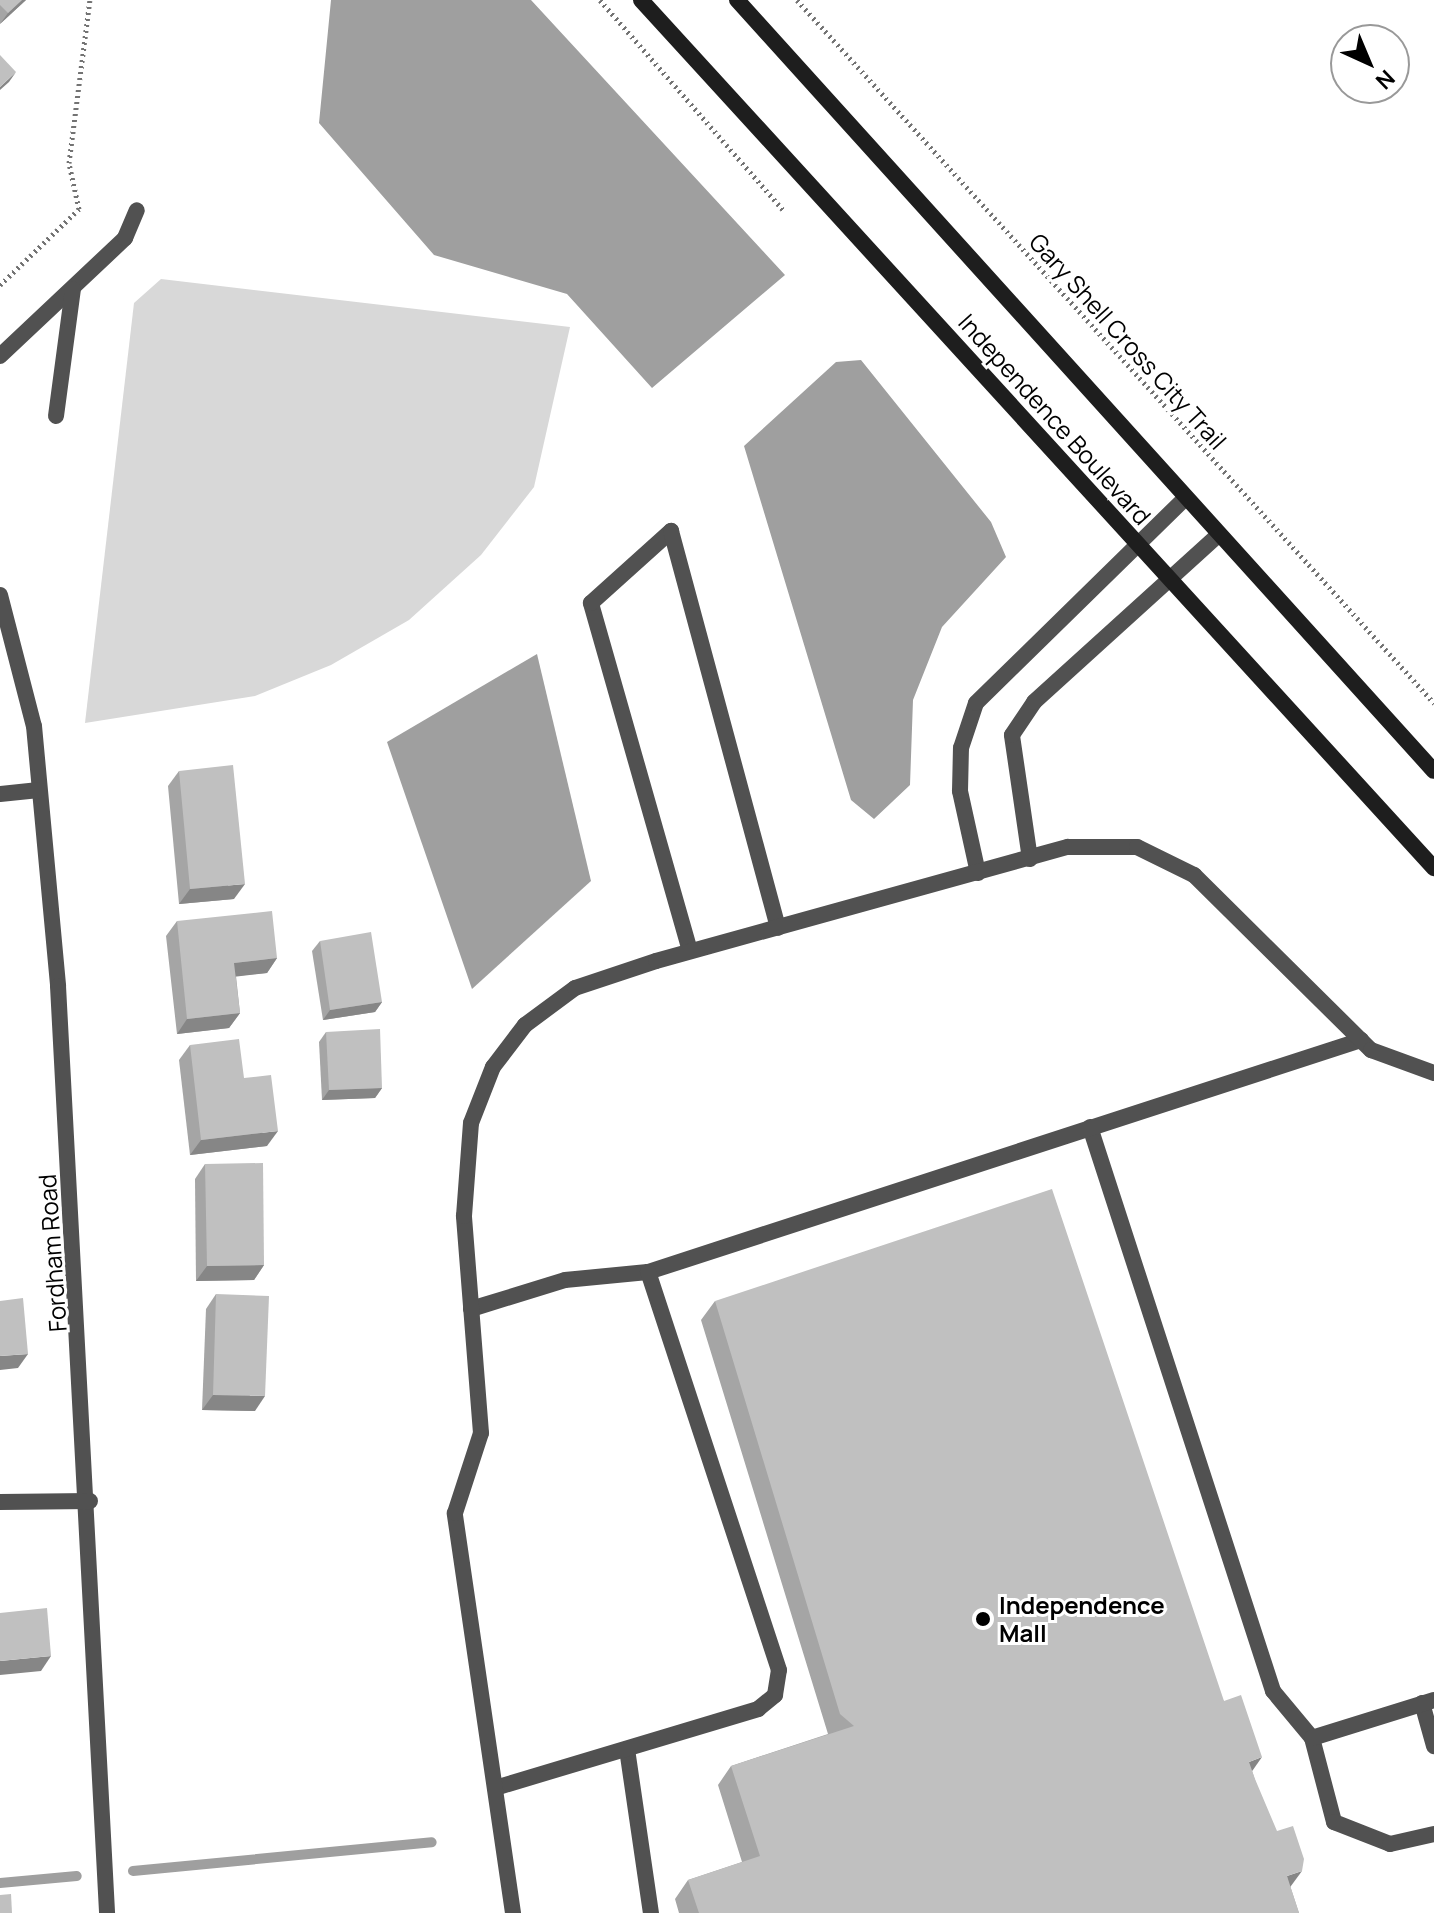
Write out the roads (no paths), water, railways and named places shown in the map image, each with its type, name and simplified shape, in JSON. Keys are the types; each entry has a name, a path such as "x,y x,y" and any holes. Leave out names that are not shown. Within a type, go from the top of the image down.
{"main road":[{"name":"Independence Boulevard","path":"641,0 1434,868"},
{"name":"Independence Boulevard","path":"737,0 1217,536 1434,771"}],"street":[{"path":"0,356 125,238 137,210"},
{"path":"56,416 73,289"},
{"path":"978,873 960,791 961,748 976,703 1184,499"},
{"path":"690,951 591,603 671,531 778,928"},
{"path":"1030,859 1012,735 1034,702 1217,536"},
{"name":"Fordham Road","path":"0,595 27,684 39,790 90,1501 107,1913"},
{"path":"0,794 39,790"},
{"path":"513,1913 455,1513 481,1433 464,1216 471,1123 493,1067 525,1025 575,988 690,951 1068,847 1137,847 1194,875 1361,1040 1405,1067 1434,1073"},
{"path":"471,1309 565,1280 648,1272 1361,1040"},
{"path":"1090,1127 1273,1691 1312,1738 1334,1822 1390,1844 1434,1834"},
{"path":"495,1788 758,1709 775,1695 779,1670 648,1272"},
{"path":"0,1502 90,1501"},
{"path":"1312,1738 1428,1702 1434,1746"},
{"path":"627,1749 651,1913"}],"waterway":[{"path":"133,1871 432,1842"},
{"path":"0,1883 77,1876"}],"place":[{"name":"Independence Mall","path":"983,1619"}]}
